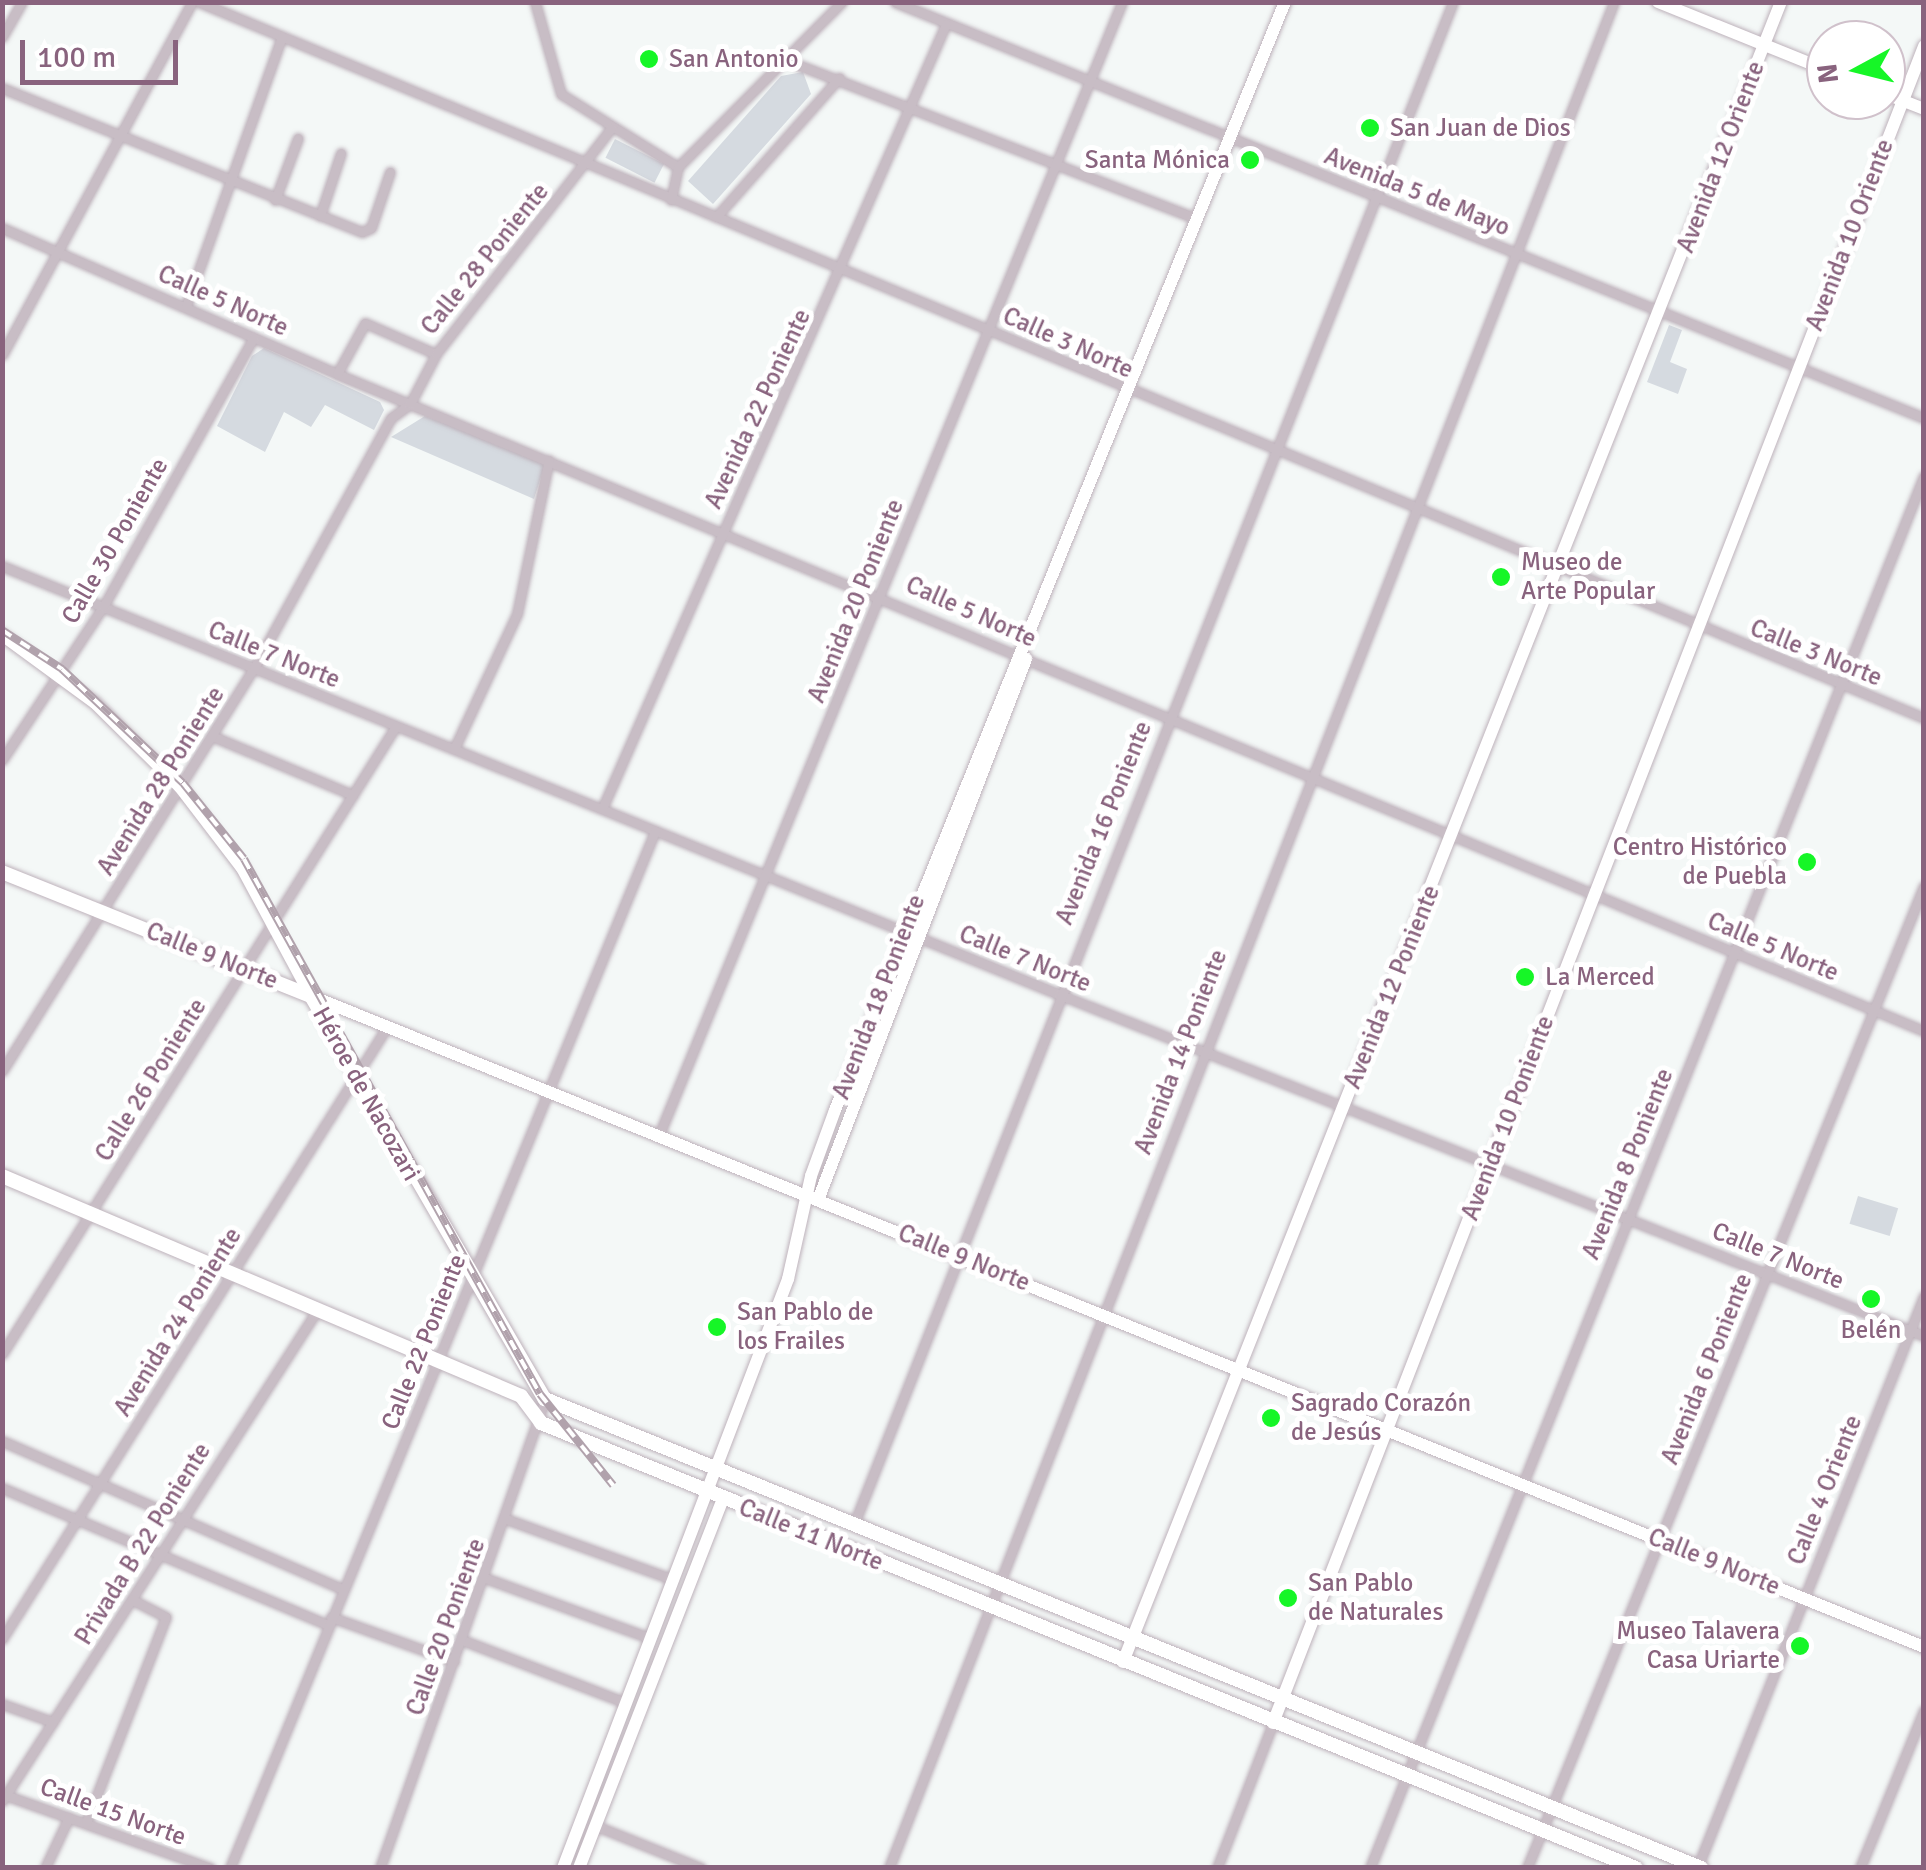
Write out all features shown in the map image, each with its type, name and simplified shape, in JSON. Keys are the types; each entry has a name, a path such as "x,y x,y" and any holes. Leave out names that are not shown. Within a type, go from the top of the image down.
{"main road":[{"name":"Calle 9 Norte","path":"2,872 312,996"},
{"name":"Héroe de Nacozari","path":"312,996 472,1280 544,1399"},
{"name":"Calle 11 Norte","path":"2,1176 520,1396 540,1423 1636,1868"},
{"name":"Calle 11 Norte","path":"544,1399 1699,1867"}],"street":[{"path":"2,37 22,2"},
{"path":"2,354 196,2"},
{"name":"Calle 3 Norte","path":"196,2 1557,571 1924,718"},
{"path":"535,2 561,94 678,167"},
{"path":"671,200 678,167 788,62 842,2"},
{"name":"Avenida 5 de Mayo","path":"896,2 1924,418"},
{"name":"Avenida 20 Poniente","path":"659,1136 1122,2"},
{"name":"Avenida 18 Poniente","path":"564,1868 788,1279 835,1110 857,1073 1020,656 1285,2"},
{"name":"Avenida 16 Poniente","path":"854,1524 1167,717 1453,2"},
{"name":"Avenida 14 Poniente","path":"889,1868 1100,1313 1614,2"},
{"path":"1658,2 1806,62"},
{"name":"Avenida 12 Oriente","path":"1661,312 1781,2"},
{"name":"Avenida 22 Poniente","path":"602,810 843,272 946,24"},
{"path":"186,306 282,37"},
{"name":"Avenida 10 Oriente","path":"1906,91 1924,46"},
{"path":"788,62 913,106 1198,220"},
{"path":"716,217 839,78"},
{"path":"2,88 228,184 368,232 390,172"},
{"name":"Avenida 10 Oriente","path":"1799,368 1895,120"},
{"name":"Calle 28 Poniente","path":"337,374 365,323 436,354 587,164 611,128"},
{"path":"275,200 298,138"},
{"path":"320,216 342,153"},
{"name":"Calle 5 Norte","path":"2,228 337,374 881,595 1924,1032"},
{"name":"Avenida 12 Poniente","path":"1123,1662 1661,312"},
{"name":"Calle 30 Poniente","path":"2,760 104,607 254,337"},
{"name":"Avenida 28 Poniente","path":"2,1071 254,668 391,418 410,404 436,354"},
{"name":"Avenida 10 Poniente","path":"1217,1868 1799,368"},
{"path":"454,749 517,614 550,460"},
{"name":"Avenida 8 Poniente","path":"1370,1868 1924,476"},
{"name":"Calle 7 Norte","path":"2,566 1058,994 1345,1104 1924,1336"},
{"name":"Héroe de Nacozari","path":"2,636 60,673 180,787 242,868 312,996"},
{"name":"Calle 26 Poniente","path":"2,1354 396,726"},
{"path":"212,736 353,795"},
{"name":"Calle 22 Poniente","path":"230,1868 656,831"},
{"name":"Avenida 6 Poniente","path":"1528,1868 1924,886"},
{"name":"Calle 9 Norte","path":"312,996 1924,1647"},
{"name":"Avenida 24 Poniente","path":"2,1639 388,1027"},
{"name":"Avenida 18 Poniente","path":"812,1198 836,1153 849,1116 857,1073"},
{"path":"835,1110 849,1116"},
{"path":"822,1146 836,1153"},
{"name":"Calle 4 Oriente","path":"1699,1867 1924,1296"},
{"name":"Privada B 22 Poniente","path":"4,1797 318,1308"},
{"name":"Calle 20 Poniente","path":"380,1868 540,1423 544,1399"},
{"path":"2,1441 98,1487 343,1589"},
{"path":"2,1501 6,1489 160,1555 330,1621 454,1661"},
{"path":"579,1868 723,1499"},
{"path":"506,1519 672,1579"},
{"path":"485,1578 650,1638"},
{"path":"86,1823 166,1617 132,1600"},
{"path":"462,1640 626,1703"},
{"path":"2,1704 54,1722"},
{"path":"1860,1868 1924,1710"},
{"name":"Calle 15 Norte","path":"4,1797 210,1868"},
{"path":"45,1868 70,1817"},
{"path":"594,1825 701,1868"}],"shaded area":[{"path":"803,72 811,94 713,204 688,181 781,76"},
{"path":"615,139 664,164 654,183 605,158"},
{"path":"1669,325 1682,330 1670,362 1687,369 1678,394 1647,382"},
{"path":"264,348 380,402 384,410 374,430 325,405 311,427 284,412 265,452 217,426 252,356"},
{"path":"425,416 540,460 544,467 534,499 391,437"},
{"path":"1858,1196 1898,1208 1890,1236 1850,1224"}],"railway":[{"path":"2,630 62,669 183,783 244,859 540,1394 613,1485"}],"place":[{"name":"San Antonio","path":"649,59"},
{"name":"San Juan de Dios","path":"1370,128"},
{"name":"Santa Mónica","path":"1250,160"},
{"name":"Museo de Arte Popular","path":"1501,577"},
{"name":"Centro Histórico de Puebla","path":"1807,862"},
{"name":"La Merced","path":"1525,977"},
{"name":"Belén","path":"1871,1299"},
{"name":"San Pablo de los Frailes","path":"717,1327"},
{"name":"Sagrado Corazón de Jesús","path":"1271,1418"},
{"name":"San Pablo de Naturales","path":"1288,1598"},
{"name":"Museo Talavera Casa Uriarte","path":"1800,1646"}]}
